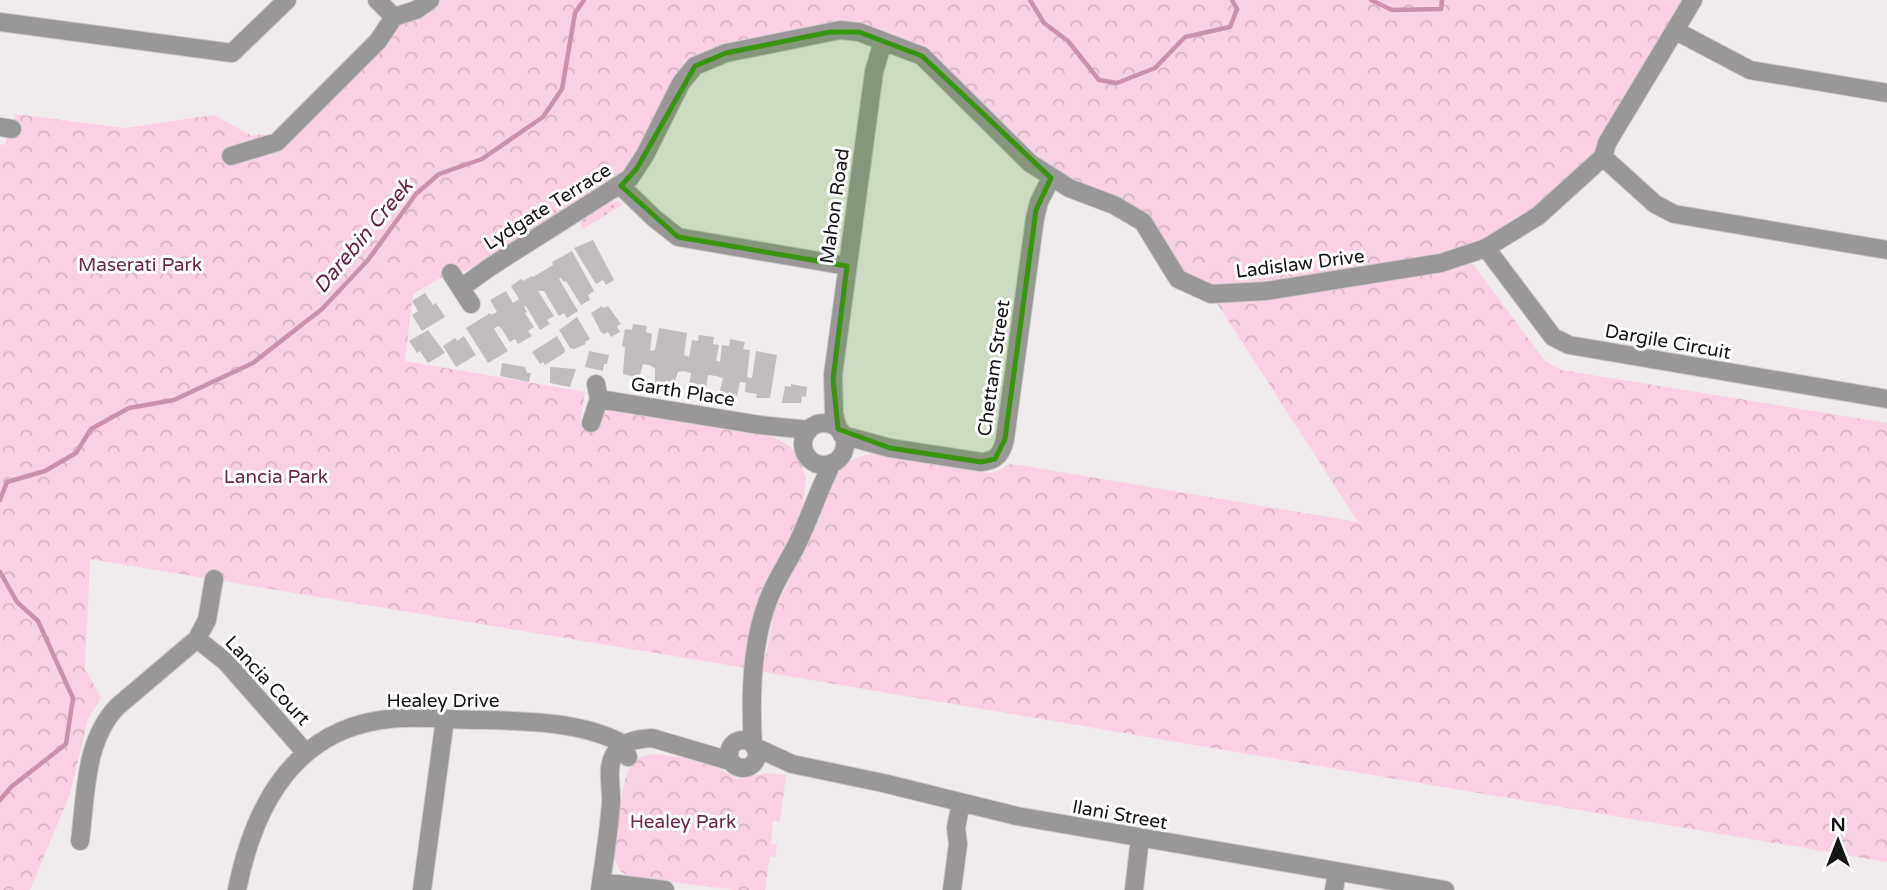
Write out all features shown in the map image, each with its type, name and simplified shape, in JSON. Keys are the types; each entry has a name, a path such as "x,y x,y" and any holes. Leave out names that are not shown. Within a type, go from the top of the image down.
{"street":[{"path":"0,22 232,53 287,0"},
{"path":"377,0 394,17"},
{"path":"231,156 277,142 378,41 394,17 415,10 430,0"},
{"name":"Ladislaw Drive","path":"883,41 914,52 931,63 1030,163 1051,178 1069,188 1114,205 1143,222 1178,279 1211,294 1266,291 1441,263 1486,248 1538,216 1603,157 1607,143 1693,0"},
{"name":"Lydgate Terrace","path":"471,304 456,281 490,267 621,186 637,168 685,78 704,60 840,30 859,32 883,41"},
{"path":"1676,31 1750,70 1887,93"},
{"name":"Mahon Road","path":"840,432 834,414 832,379 874,72 883,41"},
{"path":"1603,157 1655,204 1674,215 1887,250"},
{"name":"Chettam Street","path":"840,432 890,448 981,463 995,459 1000,454 1005,439 1035,218 1039,202 1051,178"},
{"path":"621,186 678,237 847,266"},
{"name":"Dargile Circuit","path":"1486,248 1553,337 1569,345 1887,399"},
{"name":"Mahon Road","path":"813,504 809,440 832,379"},
{"name":"Garth Place","path":"591,423 598,392 760,425 809,440"},
{"path":"827,424 840,432 845,446 836,460 819,464 809,440 827,424"},
{"name":"Chettam Street","path":"836,460 890,448"},
{"name":"Mahon Road","path":"732,750 751,699 766,607 836,460"},
{"name":"Lancia Court","path":"80,841 91,758 101,727 118,706 197,639 207,620 214,579"},
{"name":"Lancia Court","path":"197,639 226,662 306,752"},
{"name":"Mahon Road","path":"751,699 754,746"},
{"name":"Healey Drive","path":"237,890 244,862 271,793 283,775 306,752 341,731 388,719 513,721 577,729 622,751"},
{"path":"422,890 445,719"},
{"path":"665,890 600,886 611,804 621,768 622,751 674,745 732,750 742,740 754,746 756,760 751,766 737,768 732,750"},
{"name":"Ilani Street","path":"754,746 792,764 1053,823 1140,838 1336,881 1444,890"},
{"name":"Ilani Street","path":"751,766 792,764"},
{"path":"952,890 967,804"},
{"path":"1134,890 1140,838"}],"highlighted area":[{"path":"830,32 859,32 922,56 1051,178 1036,210 1005,439 995,459 981,462 890,448 838,429 833,379 847,266 678,237 621,186 637,168 695,66 726,53"}],"green space":[{"path":"440,0 1693,0 1607,143 1538,216 1466,255 1545,361 1561,370 1887,423 1887,862 763,672 774,612 811,534 835,471 860,456 878,454 989,473 999,471 1008,464 1019,465 1358,522 1211,294 1178,279 1126,212 1127,201 1063,176 1037,158 935,57 921,47 855,23 832,23 723,45 695,57 680,69 625,171 616,179 468,270 460,273 456,269 413,294 405,361 585,392 580,424 597,428 600,417 610,409 765,433 790,446 800,460 806,479 803,506 790,540 757,603 746,668 90,559 85,668 101,698 88,719 70,794 30,890 0,890 0,144 5,145 7,134 12,134 15,114 125,128 214,115 252,136 263,134 279,148 399,24 418,18"},
{"path":"617,201 623,203 622,205 583,229 579,221"},
{"name":"Healey Park","path":"655,754 704,760 737,779 767,773 786,775 780,821 773,821 771,844 777,845 775,857 770,856 765,890 735,890 631,877 620,871 614,859 626,778 630,767 636,761"}],"building":[{"path":"593,240 614,280 606,285 603,280 596,284 574,248"},
{"path":"572,251 594,291 588,295 590,300 581,305 566,281 559,279 578,311 567,318 564,313 559,316 544,291 538,291 554,316 547,320 550,324 540,330 526,306 524,307 534,327 528,331 532,336 518,344 515,339 510,342 498,326 494,329 508,351 488,363 466,328 490,313 491,315 497,312 490,300 506,291 513,303 519,299 511,286 521,279 523,281 533,277"},
{"path":"425,293 445,317 422,331 412,315 418,311 412,301"},
{"path":"602,306 608,306 621,324 617,326 620,332 611,337 608,332 601,332 591,313"},
{"path":"577,317 590,339 586,344 574,349 570,348 559,330"},
{"path":"633,324 647,326 646,332 652,334 652,351 655,350 659,328 687,333 684,355 689,357 692,340 698,341 699,335 714,337 713,344 719,345 716,361 720,362 722,345 729,346 730,339 745,342 743,349 750,350 747,377 752,378 756,351 777,355 770,398 756,398 757,394 745,392 746,383 740,382 737,396 720,391 723,378 716,376 708,375 706,388 689,386 691,373 684,371 678,372 674,384 655,382 655,368 643,364 639,378 623,374 625,347 622,346 625,329 632,330"},
{"path":"428,330 445,353 428,363 409,341"},
{"path":"464,336 476,355 456,367 443,346"},
{"path":"557,336 564,353 545,365 543,362 540,364 532,352"},
{"path":"589,351 609,355 603,371 585,367"},
{"path":"502,363 525,367 527,373 531,373 529,382 500,376"},
{"path":"550,367 576,369 570,387 550,383"},
{"path":"791,384 807,387 806,397 802,396 801,403 782,403 785,386 791,387"}],"waterway":[{"name":"Darebin Creek","path":"0,500 7,482 45,471 76,453 91,429 129,408 174,400 253,363 322,309 368,260 416,194 439,174 482,159 543,117 562,89 575,13 584,0"},
{"name":"Darebin Creek","path":"1030,0 1044,23 1068,41 1099,80 1117,83 1155,68 1185,37 1230,27 1237,9 1232,0"},
{"name":"Darebin Creek","path":"1371,0 1392,10 1441,9 1442,0"},
{"name":"Darebin Creek","path":"0,572 17,602 38,621 73,698 66,744 11,787 0,800"}],"park label":[{"name":"Maserati Park","path":"140,264"},
{"name":"Lancia Park","path":"276,476"}]}
